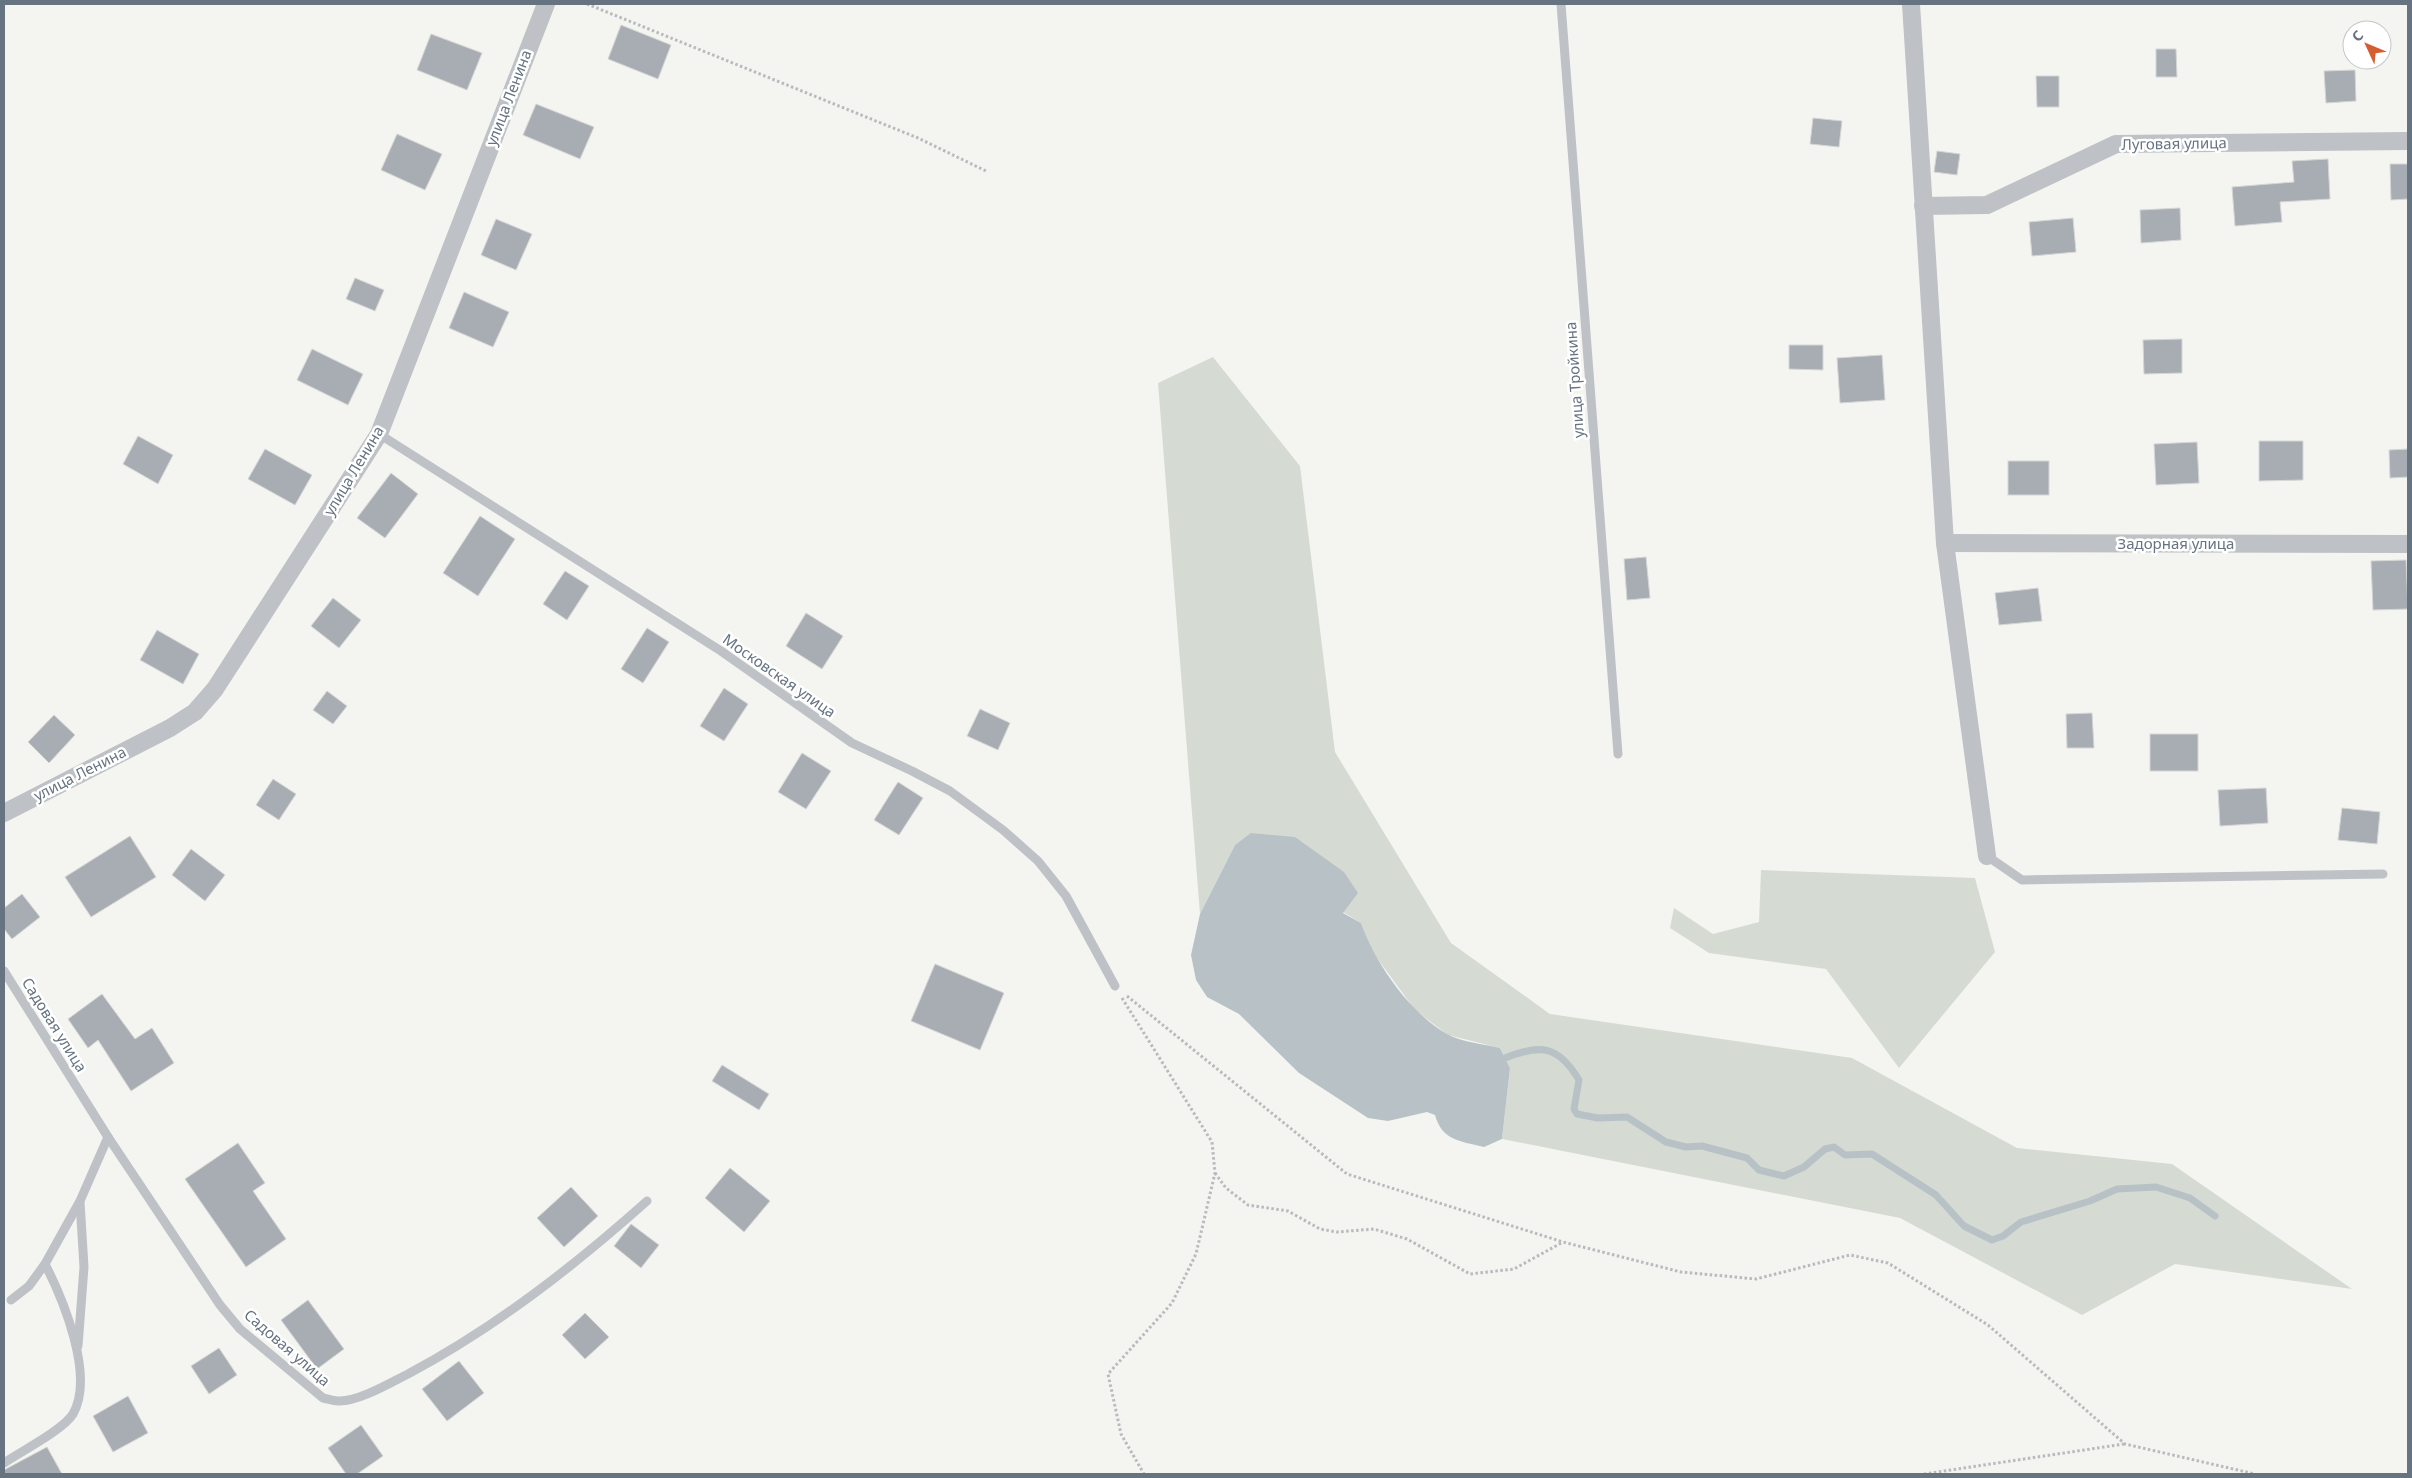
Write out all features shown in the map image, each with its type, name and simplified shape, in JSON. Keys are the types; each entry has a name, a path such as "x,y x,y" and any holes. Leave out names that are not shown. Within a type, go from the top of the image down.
{"street":[{"name":"улица Ленина","path":"4,813 170,728 195,712 215,689 379,434 546,4"},
{"path":"1911,4 1945,543 1987,856"},
{"name":"Луговая улица","path":"1923,206 1987,205 2116,144 2408,141"},
{"name":"Задорная улица","path":"1945,543 2408,544"}],"lane":[{"name":"улица Тройкина","path":"1561,4 1618,754"},
{"name":"Московская улица","path":"379,434 721,651 852,743 912,770 950,792 1003,830 1038,861 1066,896 1114,986"},
{"path":"1987,856 2022,880 2383,874"},
{"name":"Садовая улица","path":"4,971 108,1137 220,1305 240,1329 323,1398 339,1401 378,1390 445,1354 534,1296 591,1251 648,1201"},
{"path":"11,1300 29,1286 45,1264 80,1201 108,1137"},
{"path":"78,1354 84,1268 80,1201"},
{"path":"4,1463 59,1428 73,1415 78,1398 80,1375 78,1354 64,1301 45,1264"}],"path":[{"path":"587,4 918,138 988,172"},
{"path":"1114,986 1212,1142 1216,1173 1196,1254 1172,1303 1108,1374 1121,1434 1144,1474"},
{"path":"1114,986 1348,1174 1563,1242 1681,1272 1756,1279 1850,1256 1888,1263 1988,1325 2125,1444"},
{"path":"1216,1173 1226,1188 1248,1205 1288,1211 1320,1229 1337,1232 1374,1229 1407,1239 1470,1274 1514,1269 1563,1242"},
{"path":"1924,1474 2125,1444 2256,1474"}],"shaded area":[{"path":"1213,357 1300,466 1335,752 1451,943 1550,1014 1852,1058 2017,1148 2172,1164 2352,1289 2175,1264 2082,1315 1900,1218 1502,1139 1510,1068 1500,1048 1448,1035 1415,1010 1369,947 1361,923 1235,845 1200,914 1158,383"},
{"path":"1251,833 1295,837 1344,872 1358,893 1343,913 1361,923 1375,954 1395,986 1407,1000 1433,1025 1447,1034 1466,1041 1500,1048 1510,1068 1502,1139 1484,1147 1460,1141 1442,1130 1435,1115 1427,1112 1388,1121 1368,1118 1299,1073 1239,1014 1207,997 1196,980 1191,955 1200,914 1235,845"},
{"path":"1761,870 1975,878 1995,952 1899,1068 1826,969 1709,953 1670,928 1674,908 1713,934 1759,922"}],"building":[{"path":"621,25 671,45 658,79 608,59"},
{"path":"431,34 482,53 467,90 417,70"},
{"path":"2156,49 2176,49 2177,77 2156,77"},
{"path":"2355,70 2356,101 2326,103 2324,71"},
{"path":"2036,76 2059,76 2059,107 2037,107"},
{"path":"536,104 594,127 580,159 523,135"},
{"path":"1813,118 1842,121 1839,147 1810,144"},
{"path":"397,134 442,154 425,190 381,170"},
{"path":"1937,151 1960,154 1957,175 1934,172"},
{"path":"2328,159 2330,199 2280,202 2282,222 2235,226 2232,187 2294,182 2292,161"},
{"path":"2390,164 2408,164 2408,199 2391,200"},
{"path":"2180,208 2181,240 2141,243 2140,210"},
{"path":"2073,218 2076,252 2032,256 2029,222"},
{"path":"496,219 532,234 516,270 481,255"},
{"path":"355,278 384,290 375,311 346,299"},
{"path":"464,292 509,312 493,347 449,328"},
{"path":"2182,339 2182,373 2144,374 2143,340"},
{"path":"1789,345 1823,345 1823,370 1789,369"},
{"path":"312,349 363,374 348,405 297,380"},
{"path":"1882,355 1885,400 1840,403 1837,358"},
{"path":"138,436 173,455 158,484 123,464"},
{"path":"2259,441 2303,441 2303,480 2259,481"},
{"path":"2197,442 2199,483 2156,485 2154,444"},
{"path":"265,449 312,475 295,505 248,479"},
{"path":"2408,449 2408,477 2390,478 2389,450"},
{"path":"2008,461 2049,461 2049,495 2008,495"},
{"path":"391,473 418,494 385,538 357,518"},
{"path":"480,516 515,539 478,596 443,573"},
{"path":"1646,557 1650,598 1627,600 1624,559"},
{"path":"2406,560 2408,609 2373,610 2371,561"},
{"path":"565,571 589,586 567,620 543,604"},
{"path":"2038,588 2042,621 1999,625 1995,593"},
{"path":"333,598 361,620 339,648 311,626"},
{"path":"806,613 843,636 822,669 786,646"},
{"path":"647,628 669,642 643,683 621,669"},
{"path":"157,630 199,654 183,684 140,660"},
{"path":"724,688 748,704 724,741 700,726"},
{"path":"327,691 347,706 333,724 313,710"},
{"path":"980,709 1010,723 998,750 967,736"},
{"path":"2092,713 2094,748 2067,748 2066,714"},
{"path":"54,715 75,735 49,763 28,742"},
{"path":"2150,734 2198,734 2198,771 2150,771"},
{"path":"802,753 831,771 806,809 778,792"},
{"path":"273,779 296,794 279,820 256,805"},
{"path":"898,782 923,798 899,835 874,820"},
{"path":"2266,788 2268,823 2220,826 2218,790"},
{"path":"2342,808 2380,812 2377,844 2338,840"},
{"path":"130,836 156,877 91,917 65,877"},
{"path":"191,849 225,875 205,901 172,875"},
{"path":"22,894 40,917 12,939 4,929 4,908"},
{"path":"935,964 1004,993 980,1050 911,1021"},
{"path":"102,994 135,1039 152,1028 174,1063 131,1091 98,1040 88,1048 68,1019"},
{"path":"722,1065 769,1094 759,1110 712,1081"},
{"path":"238,1143 265,1183 253,1191 286,1239 246,1267 185,1179"},
{"path":"730,1168 770,1201 744,1232 705,1198"},
{"path":"571,1187 598,1216 564,1247 537,1218"},
{"path":"631,1224 659,1245 641,1268 614,1246"},
{"path":"308,1300 344,1349 317,1369 281,1320"},
{"path":"585,1313 609,1337 585,1359 562,1335"},
{"path":"219,1348 237,1375 209,1394 191,1366"},
{"path":"459,1361 484,1393 447,1421 422,1389"},
{"path":"128,1396 148,1433 113,1452 93,1416"},
{"path":"361,1425 383,1456 357,1474 346,1474 328,1448"},
{"path":"47,1447 62,1474 4,1474 4,1470"}],"waterway":[{"path":"1505,1058 1518,1053 1539,1050 1556,1054 1564,1060 1579,1080 1574,1109 1577,1114 1598,1118 1627,1117 1666,1142 1686,1147 1702,1146 1747,1158 1759,1170 1784,1176 1804,1167 1825,1149 1834,1147 1845,1155 1872,1154 1936,1195 1964,1226 1992,1240 2003,1236 2021,1222 2090,1201 2117,1189 2156,1187 2190,1198 2215,1216"}]}
